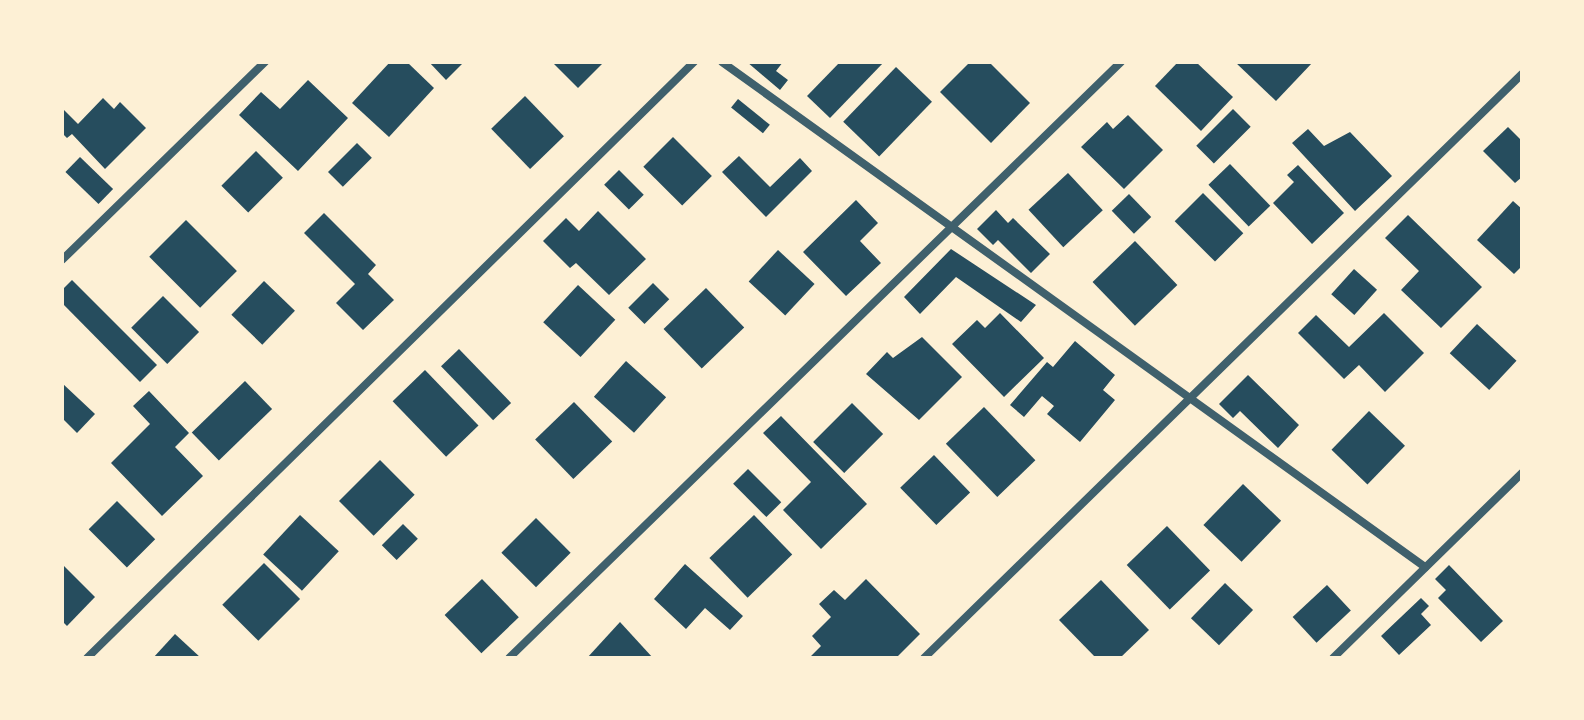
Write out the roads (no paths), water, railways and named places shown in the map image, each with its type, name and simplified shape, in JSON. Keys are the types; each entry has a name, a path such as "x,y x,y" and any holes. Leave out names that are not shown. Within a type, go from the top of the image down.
{"street":[{"path":"62,260 265,62"},
{"path":"87,658 694,62"},
{"path":"722,62 1425,567"},
{"path":"509,658 1121,62"},
{"path":"924,658 1522,74"},
{"path":"1333,658 1522,473"}]}
